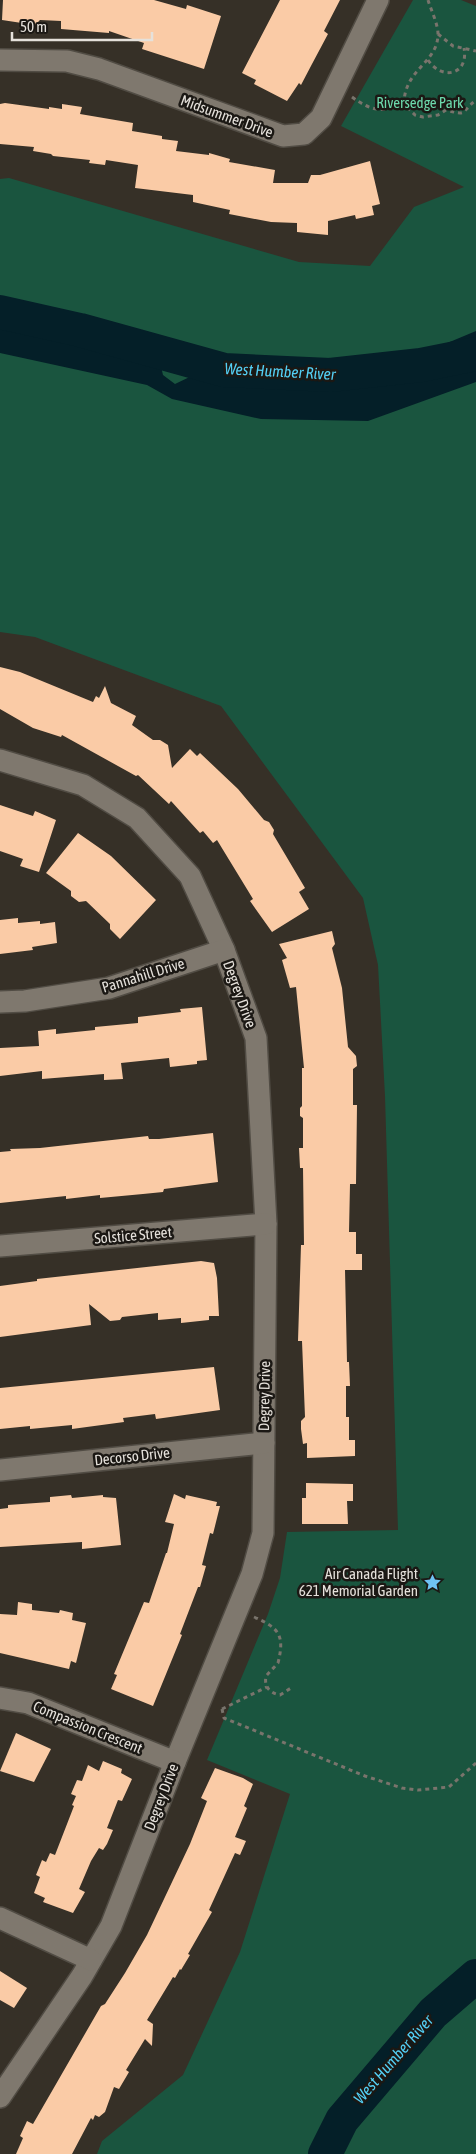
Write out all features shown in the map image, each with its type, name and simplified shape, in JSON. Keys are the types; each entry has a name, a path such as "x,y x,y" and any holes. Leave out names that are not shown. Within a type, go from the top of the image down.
{"street":[{"name":"Midsummer Drive","path":"0,60 67,62 99,69 283,136 304,134 321,118 378,0"},
{"name":"Degrey Drive","path":"0,760 83,785 137,818 190,876 224,950 256,1038 266,1224 263,1533 252,1574 175,1762 112,1926 0,2097"},
{"name":"Pannahill Drive","path":"0,1002 25,1001 109,988 224,950"},
{"name":"Solstice Street","path":"0,1246 266,1224"},
{"name":"Decorso Drive","path":"0,1470 264,1443"},
{"name":"Compassion Crescent","path":"0,1698 28,1703 175,1762"},
{"path":"0,1918 91,1960"}],"path":[{"path":"404,104 407,83 428,60 435,48 438,34 428,0"},
{"path":"438,34 453,46 476,51"},
{"path":"428,60 432,66 442,72 453,72 458,69 464,60 464,48"},
{"path":"336,85 372,109 391,110 404,104"},
{"path":"404,104 416,115 431,117 446,110 456,114 465,113 476,100"},
{"path":"238,1610 272,1624 278,1631 280,1658 266,1676 267,1687 271,1692 280,1695 291,1688"},
{"path":"267,1687 222,1709 224,1718 365,1776 402,1788 418,1790 449,1787 476,1763"}],"green space":[{"name":"Riversedge Park","path":"413,0 461,0 476,6 476,2154 97,2154 102,2141 183,2075 240,1952 290,1794 207,1760 268,1614 280,1578 287,1532 398,1530 385,1096 378,965 363,898 221,706 35,637 0,632 0,179 9,178 299,262 370,266 414,207 464,187 341,126"}],"water":[{"path":"0,323 159,358 163,375 175,384 200,372 270,387 349,384 476,331 476,382 368,421 261,419 172,399 147,385 0,353"}],"building":[{"path":"3,0 154,0 186,9 187,5 221,16 204,69 142,49 144,43 109,31 109,33 61,29 61,21 40,20 35,25 2,20"},
{"path":"280,0 340,0 324,31 328,34 301,85 299,83 287,101 254,84 256,80 242,73"},
{"path":"5,103 49,109 49,107 62,109 62,104 82,107 80,114 133,123 132,131 178,141 176,151 209,155 209,153 230,159 229,162 275,170 273,183 308,183 311,175 320,175 370,161 380,204 372,206 374,215 356,219 355,215 328,221 328,235 297,232 297,223 271,222 229,214 230,210 193,202 193,195 135,188 138,165 106,160 105,165 89,163 90,160 53,156 33,151 34,147 0,144 0,104"},
{"path":"0,667 20,672 93,702 96,696 99,698 105,686 111,703 136,716 132,725 153,740 160,740 168,745 172,768 190,749 197,756 200,753 238,789 264,820 269,822 274,830 273,834 305,888 299,892 309,909 272,932 250,901 253,899 217,840 213,843 203,831 200,833 171,801 169,804 138,775 136,776 62,735 61,737 33,728 0,709"},
{"path":"0,805 33,816 35,811 56,820 39,872 20,866 23,859 0,851"},
{"path":"78,833 111,856 156,900 120,939 110,929 110,924 86,901 79,902 71,896 71,891 46,873"},
{"path":"18,918 18,923 40,921 40,924 55,922 57,943 32,947 33,950 0,954 0,920"},
{"path":"332,931 335,944 332,948 342,988 348,1047 356,1056 357,1066 353,1069 353,1105 357,1105 356,1184 350,1184 349,1232 356,1232 356,1254 362,1254 362,1270 345,1270 347,1362 349,1362 350,1386 346,1386 346,1417 349,1417 349,1440 355,1440 355,1456 307,1458 307,1443 303,1444 301,1429 301,1421 305,1417 302,1341 298,1341 301,1245 304,1245 303,1168 300,1168 299,1148 303,1148 303,1118 300,1116 300,1108 302,1106 302,1068 304,1068 296,987 290,988 282,960 287,958 279,944"},
{"path":"202,1007 207,1060 197,1061 197,1064 170,1067 169,1058 121,1063 123,1079 104,1080 104,1074 42,1079 42,1071 0,1076 0,1048 39,1046 38,1031 56,1029 56,1034 95,1030 95,1027 138,1023 138,1017 181,1012 180,1009"},
{"path":"213,1133 218,1182 164,1189 163,1192 143,1194 100,1198 100,1195 66,1199 66,1196 0,1203 0,1152 11,1151 10,1149 40,1148 148,1136 149,1139 159,1139"},
{"path":"201,1261 214,1263 217,1278 219,1316 209,1316 209,1320 181,1323 181,1318 158,1320 158,1313 122,1317 120,1320 110,1321 89,1304 91,1325 0,1337 0,1286 37,1281 37,1279"},
{"path":"214,1367 220,1410 156,1419 155,1414 123,1418 124,1422 72,1429 72,1425 30,1429 30,1426 0,1429 0,1388"},
{"path":"306,1483 353,1484 353,1501 347,1501 348,1524 302,1524 302,1498 306,1498"},
{"path":"174,1494 185,1499 186,1495 217,1502 216,1506 220,1506 213,1534 210,1533 202,1565 206,1566 200,1587 198,1587 180,1634 182,1635 153,1706 111,1689 117,1675 114,1674 144,1602 149,1603 167,1553 174,1524 165,1522"},
{"path":"71,1495 72,1498 103,1495 103,1497 116,1498 121,1545 82,1549 82,1542 0,1547 0,1509 8,1508 8,1505 50,1502 50,1497"},
{"path":"18,1602 32,1604 32,1610 59,1613 60,1610 73,1613 72,1620 86,1623 76,1663 71,1661 69,1669 0,1653 0,1614 17,1615"},
{"path":"16,1733 51,1749 34,1782 0,1771"},
{"path":"103,1761 122,1769 121,1773 132,1779 122,1801 118,1800 107,1828 113,1830 107,1844 103,1850 99,1848 91,1861 79,1889 85,1892 73,1913 43,1902 45,1898 34,1893 40,1877 36,1875 42,1860 46,1862 50,1853 55,1855 74,1806 72,1805 76,1796 71,1794 77,1780 82,1781 88,1765 99,1771"},
{"path":"215,1768 243,1778 253,1784 244,1806 247,1808 235,1837 246,1841 240,1855 235,1853 209,1910 212,1912 188,1954 190,1955 175,1978 173,1977 147,2020 153,2024 152,2046 145,2039 126,2070 129,2072 119,2089 114,2087 105,2112 99,2117 95,2115 93,2120 91,2118 72,2154 16,2154 23,2138 20,2136 27,2121 33,2124 101,2006 105,2004 147,1935 190,1844 207,1801 201,1798"},
{"path":"0,1971 27,1988 14,2008 0,2000"}],"waterway":[{"name":"West Humber River","path":"0,312 80,330 224,370 330,375 421,365 476,354"},
{"name":"West Humber River","path":"325,2154 342,2120 433,2013 476,1976"}],"place":[{"name":"Air Canada Flight 621 Memorial Garden","path":"432,1582"}]}
